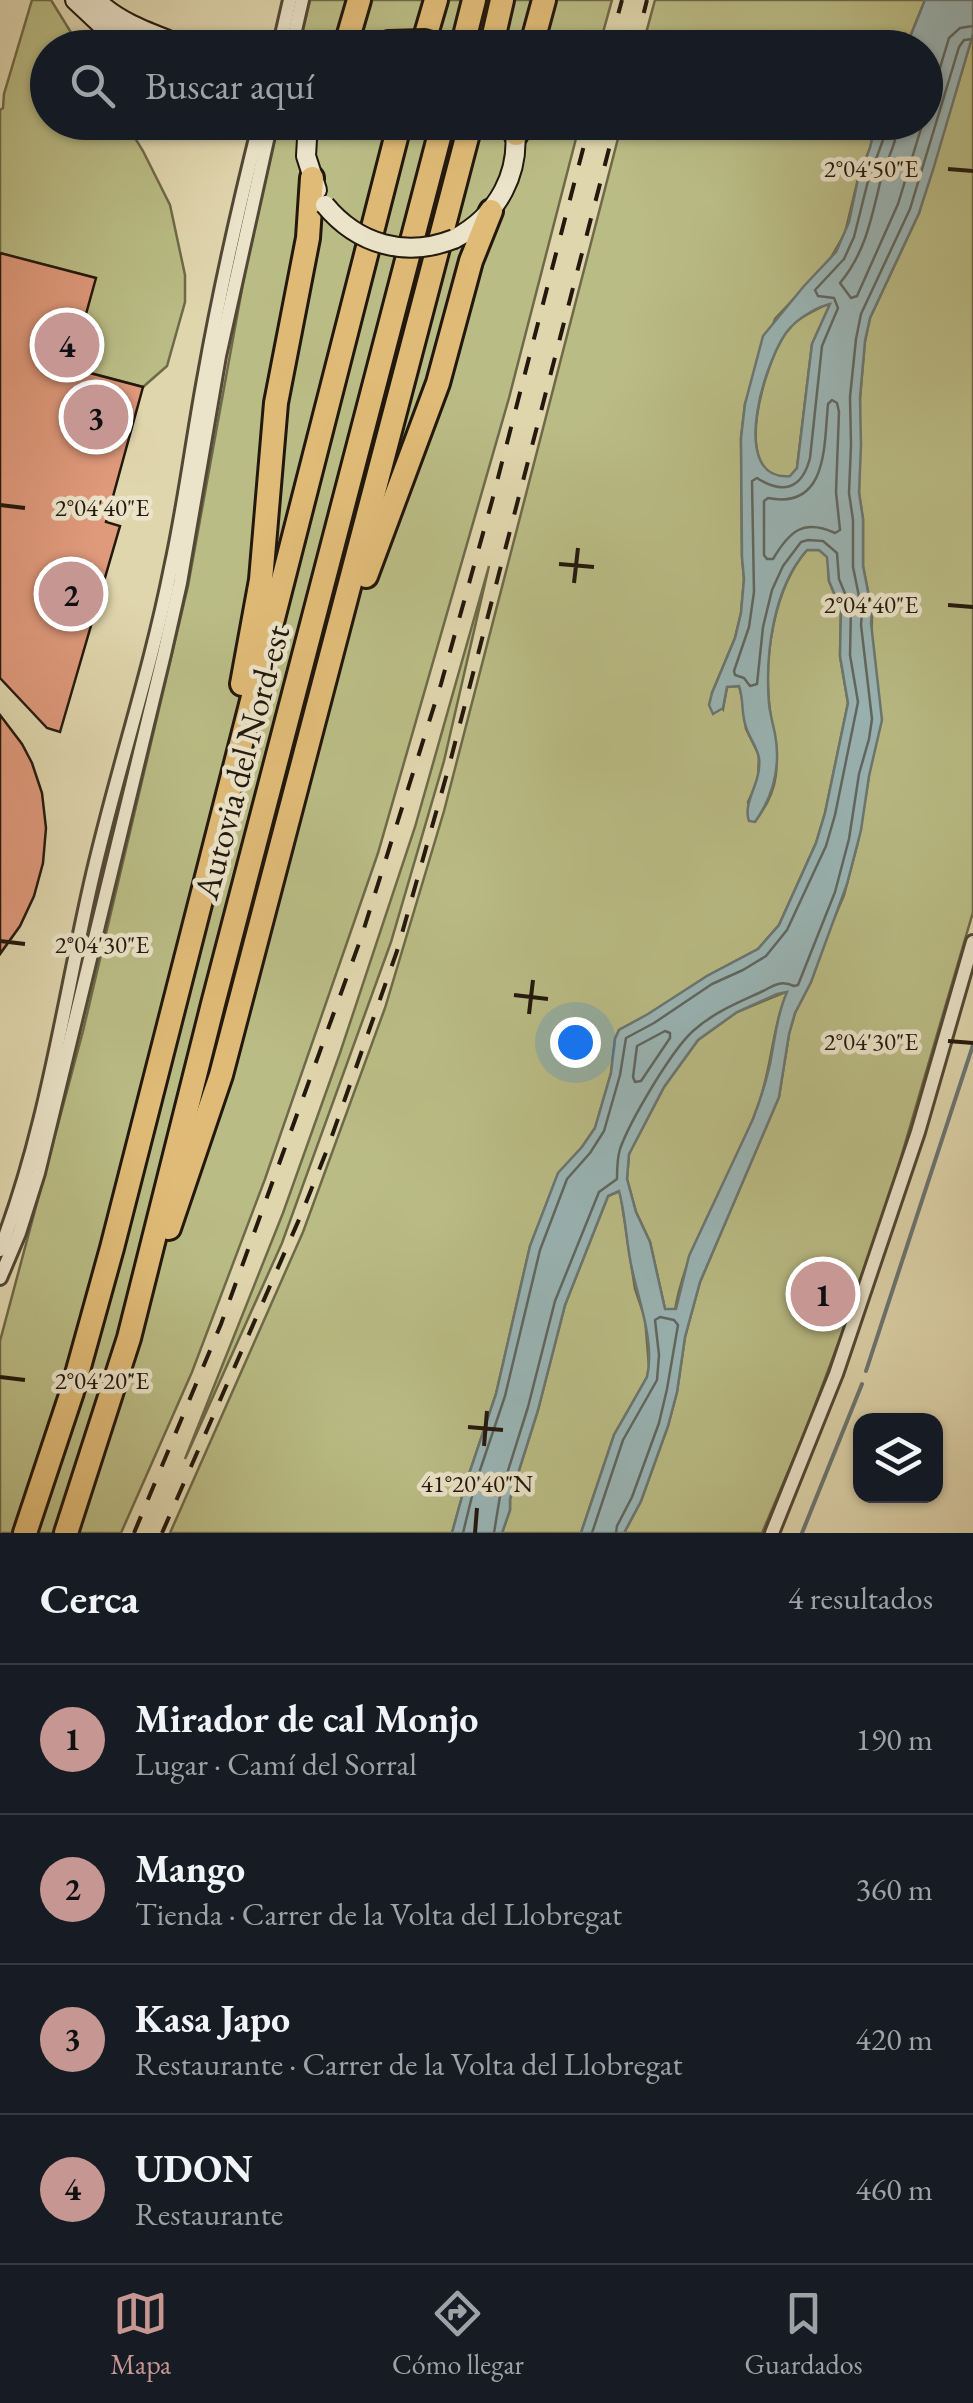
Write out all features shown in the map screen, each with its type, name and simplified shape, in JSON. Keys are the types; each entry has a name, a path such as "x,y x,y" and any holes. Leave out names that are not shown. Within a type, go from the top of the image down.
{"highway":[{"path":"350,30 358,0"},
{"path":"420,30 424,0"},
{"path":"425,30 436,0"},
{"path":"464,30 474,0"},
{"path":"494,30 502,0"},
{"path":"536,30 544,0"},
{"name":"Autovia del Nord-est","path":"25,1533 91,1324 396,140"},
{"name":"Autovia del Nord-est","path":"66,1533 132,1325 438,140"},
{"path":"132,1325 217,1089 466,140"},
{"path":"190,942 261,580 276,402 308,238 312,178"},
{"path":"325,682 423,427 471,261 491,211"}],"main road":[{"path":"75,0 96,22 122,30"},
{"path":"96,0 127,30"},
{"path":"305,140 312,178 325,204 343,224 377,243 403,248 454,239 491,211 501,198 513,167 514,140"}],"street":[{"path":"283,30 290,0"},
{"path":"294,30 302,0"},
{"path":"0,1250 32,1151 98,855 158,628 223,279 256,140"},
{"path":"0,1278 41,1163 164,654 219,356 267,140"},
{"path":"772,1533 836,1374 918,1132 973,942"}],"green space":[{"path":"32,0 51,0 70,30 30,30 30,140 136,140 170,205 185,275 185,302 167,366 143,387 71,368 95,278 0,253 0,110"},
{"path":"310,0 612,0 604,30 302,30"},
{"path":"655,0 925,0 913,30 647,30"},
{"path":"973,34 973,912 875,1246 762,1533 624,1533 641,1501 668,1426 700,1282 779,1097 795,1013 844,895 858,842 869,776 872,612 863,566 859,493 865,341 870,318 919,213"},
{"path":"275,140 576,140 509,398 378,853 265,1179 192,1372 121,1533 0,1533 0,1341 83,1031 188,586 256,212"},
{"path":"618,140 872,140 845,233 829,261 775,319 745,404 741,438 741,613 712,693 723,709 727,687 739,686 746,729 759,755 758,780 748,802 755,821 775,781 776,755 768,691 773,626 786,585 807,550 819,550 828,557 829,581 841,610 840,656 848,703 816,843 779,925 758,949 619,1030 595,1128 558,1174 530,1246 496,1394 452,1533 170,1533 303,1232 385,1008 444,811"},
{"path":"831,302 812,344 797,468 790,477 771,473 760,460 756,441 757,417 769,367 790,327"},
{"path":"489,566 444,761 391,942 282,1243 185,1459 283,1213 340,1053 415,827"},
{"path":"788,991 749,1129 690,1257 675,1310 665,1309 650,1242 627,1179 629,1154 664,1087 698,1040 737,1012"},
{"path":"620,1191 635,1289 645,1318 647,1377 614,1435 581,1533 502,1533 565,1305 608,1196"}],"water":[{"path":"925,0 973,0 973,34 943,136 943,30 913,30"},
{"path":"872,140 942,140 919,213 870,318 865,341 859,493 863,566 872,612 882,720 847,884 811,982 795,1013 779,1097 700,1282 668,1426 641,1501 624,1533 581,1533 614,1435 647,1377 649,1364 648,1337 619,1191 608,1196 565,1305 502,1533 452,1533 496,1394 530,1246 558,1173 595,1128 619,1030 758,949 779,925 816,843 848,703 840,656 841,610 829,581 827,557 819,550 807,550 795,565 774,622 768,685 777,746 776,769 771,791 755,822 749,821 748,814 759,758 744,722 739,686 727,687 723,708 713,714 709,705 741,613 741,438 745,404 763,336 836,252 849,222 858,179","holes":["830,304 812,344 797,468 790,476 771,472 760,459 756,438 757,413 771,362 795,323","787,992 767,1078 753,1119 689,1256 676,1309 665,1309 650,1242 627,1179 629,1154 664,1087 698,1040 737,1012"]}],"building":[{"path":"0,253 96,278 71,368 143,387 106,522 120,526 60,732 47,728 0,678"},
{"path":"0,715 32,763 42,793 46,828 43,863 34,896 20,926 0,954"}],"waterway":[{"path":"866,1371 973,1045"},
{"path":"802,1533 862,1384"}],"railway":[{"path":"614,30 622,0"},
{"path":"640,30 647,0"},
{"path":"134,1533 221,1324 361,938 441,684 585,140"},
{"path":"162,1533 301,1215 397,951 448,770 611,140"}],"place":[{"name":"UDON","path":"67,345"},
{"name":"Kasa Japo","path":"96,417"},
{"name":"Mango","path":"71,594"},
{"name":"Mirador de cal Monjo","path":"823,1294"}]}
